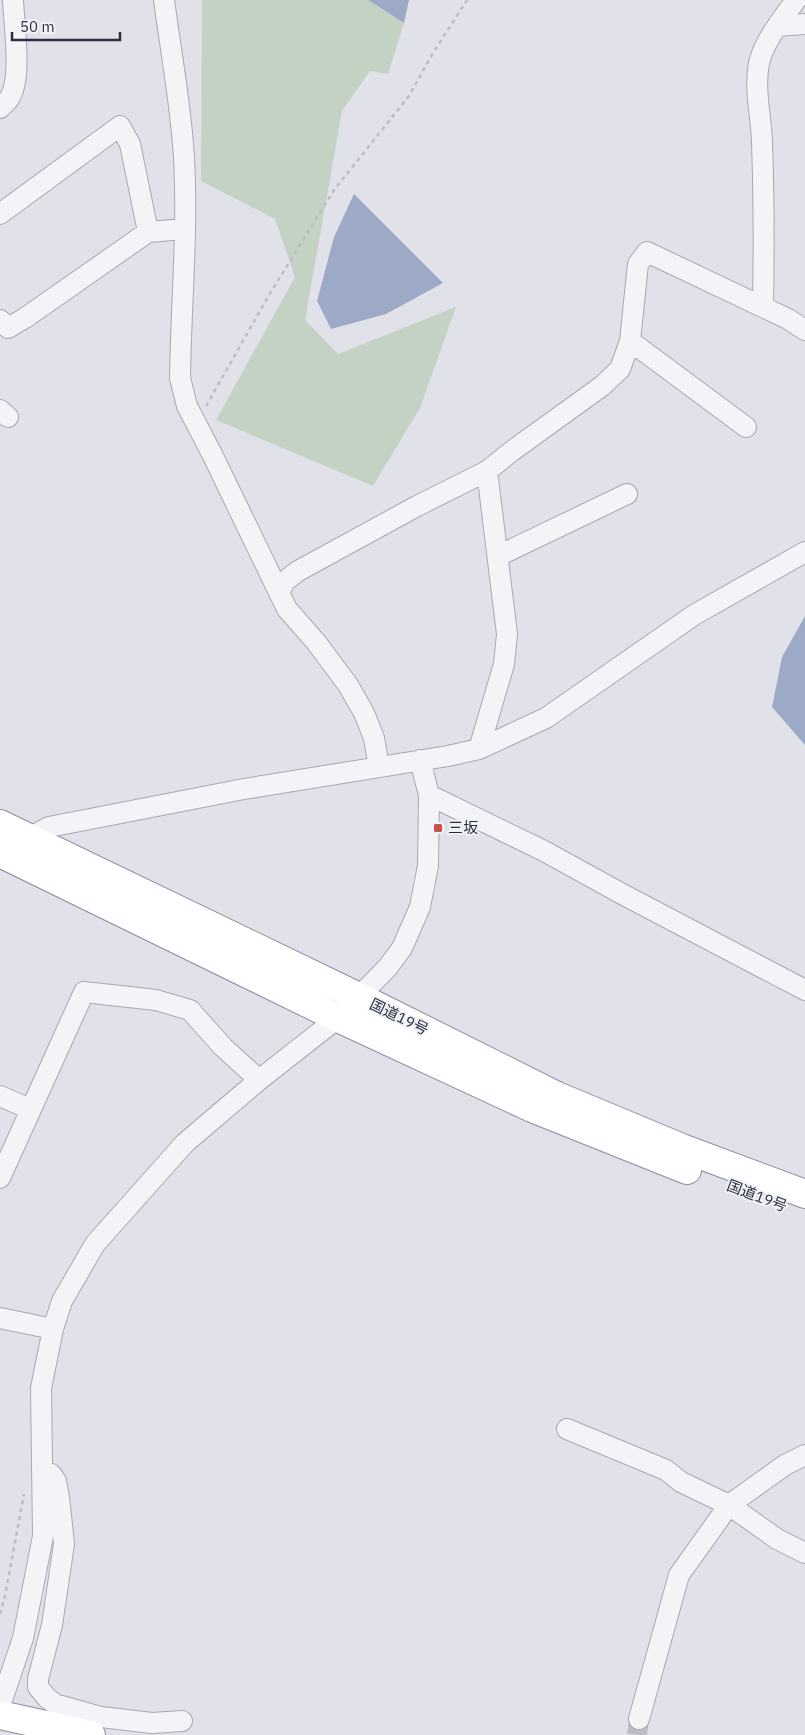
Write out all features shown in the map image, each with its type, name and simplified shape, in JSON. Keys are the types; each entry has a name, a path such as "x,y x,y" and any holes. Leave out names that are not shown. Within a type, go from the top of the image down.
{"highway":[{"name":"国道19号","path":"0,824 360,997 557,1096 682,1148 805,1194"},
{"name":"国道19号","path":"1,858 532,1108 656,1158 805,1214"},
{"path":"2,1703 91,1735"}],"street":[{"path":"0,108 11,96 15,80 16,56 13,0"},
{"path":"164,0 179,102 182,138 185,194 180,378 187,406 197,422 287,609 316,642 352,692 364,713 374,738 379,767"},
{"path":"763,307 765,219 761,123 756,90 760,61 777,26 796,0"},
{"path":"777,26 805,24"},
{"path":"0,214 120,126 130,144 148,232"},
{"path":"3,328 25,318 148,232 184,228"},
{"path":"279,593 285,581 298,571 417,506 487,471 602,386 620,369 630,341 638,264 647,252 788,319 805,330"},
{"path":"630,341 746,427"},
{"path":"479,749 504,664 507,634 487,471"},
{"path":"498,556 627,494"},
{"path":"28,838 49,827 244,789 479,749 546,718 694,615 805,552"},
{"path":"2,1703 23,1638 42,1536 41,1388 53,1328 62,1301 95,1244 185,1143 259,1080 338,1018 388,967 402,948 420,907 428,866 429,795 420,760"},
{"path":"429,795 544,850 624,895 715,941 805,990"},
{"path":"0,1178 84,992 156,1000 190,1010 223,1047 259,1080"},
{"path":"0,1096 30,1109"},
{"path":"0,1318 53,1328"},
{"path":"567,1429 666,1470 680,1482 728,1505 777,1539 805,1553"},
{"path":"639,1719 679,1575 728,1505 785,1465 805,1455"},
{"path":"42,1477 51,1474 56,1482 60,1497 64,1544 52,1625 38,1678 38,1687 55,1704 101,1716 152,1723 182,1721"}],"path":[{"path":"197,422 269,295 334,190 409,96 433,52 467,0"},
{"path":"0,1614 24,1493 42,1477"}],"green space":[{"path":"202,0 368,0 404,23 388,74 370,71 342,111 305,320 338,354 456,307 420,408 373,486 216,420 295,277 275,219 201,181"}],"water":[{"path":"368,0 409,0 404,23"},
{"path":"354,194 443,283 386,314 331,329 317,301 334,237"},
{"path":"805,616 805,745 772,707 782,657"}],"tunnel":[{"path":"637,1735 639,1719"}],"place":[{"name":"三坂","path":"438,828"}]}
